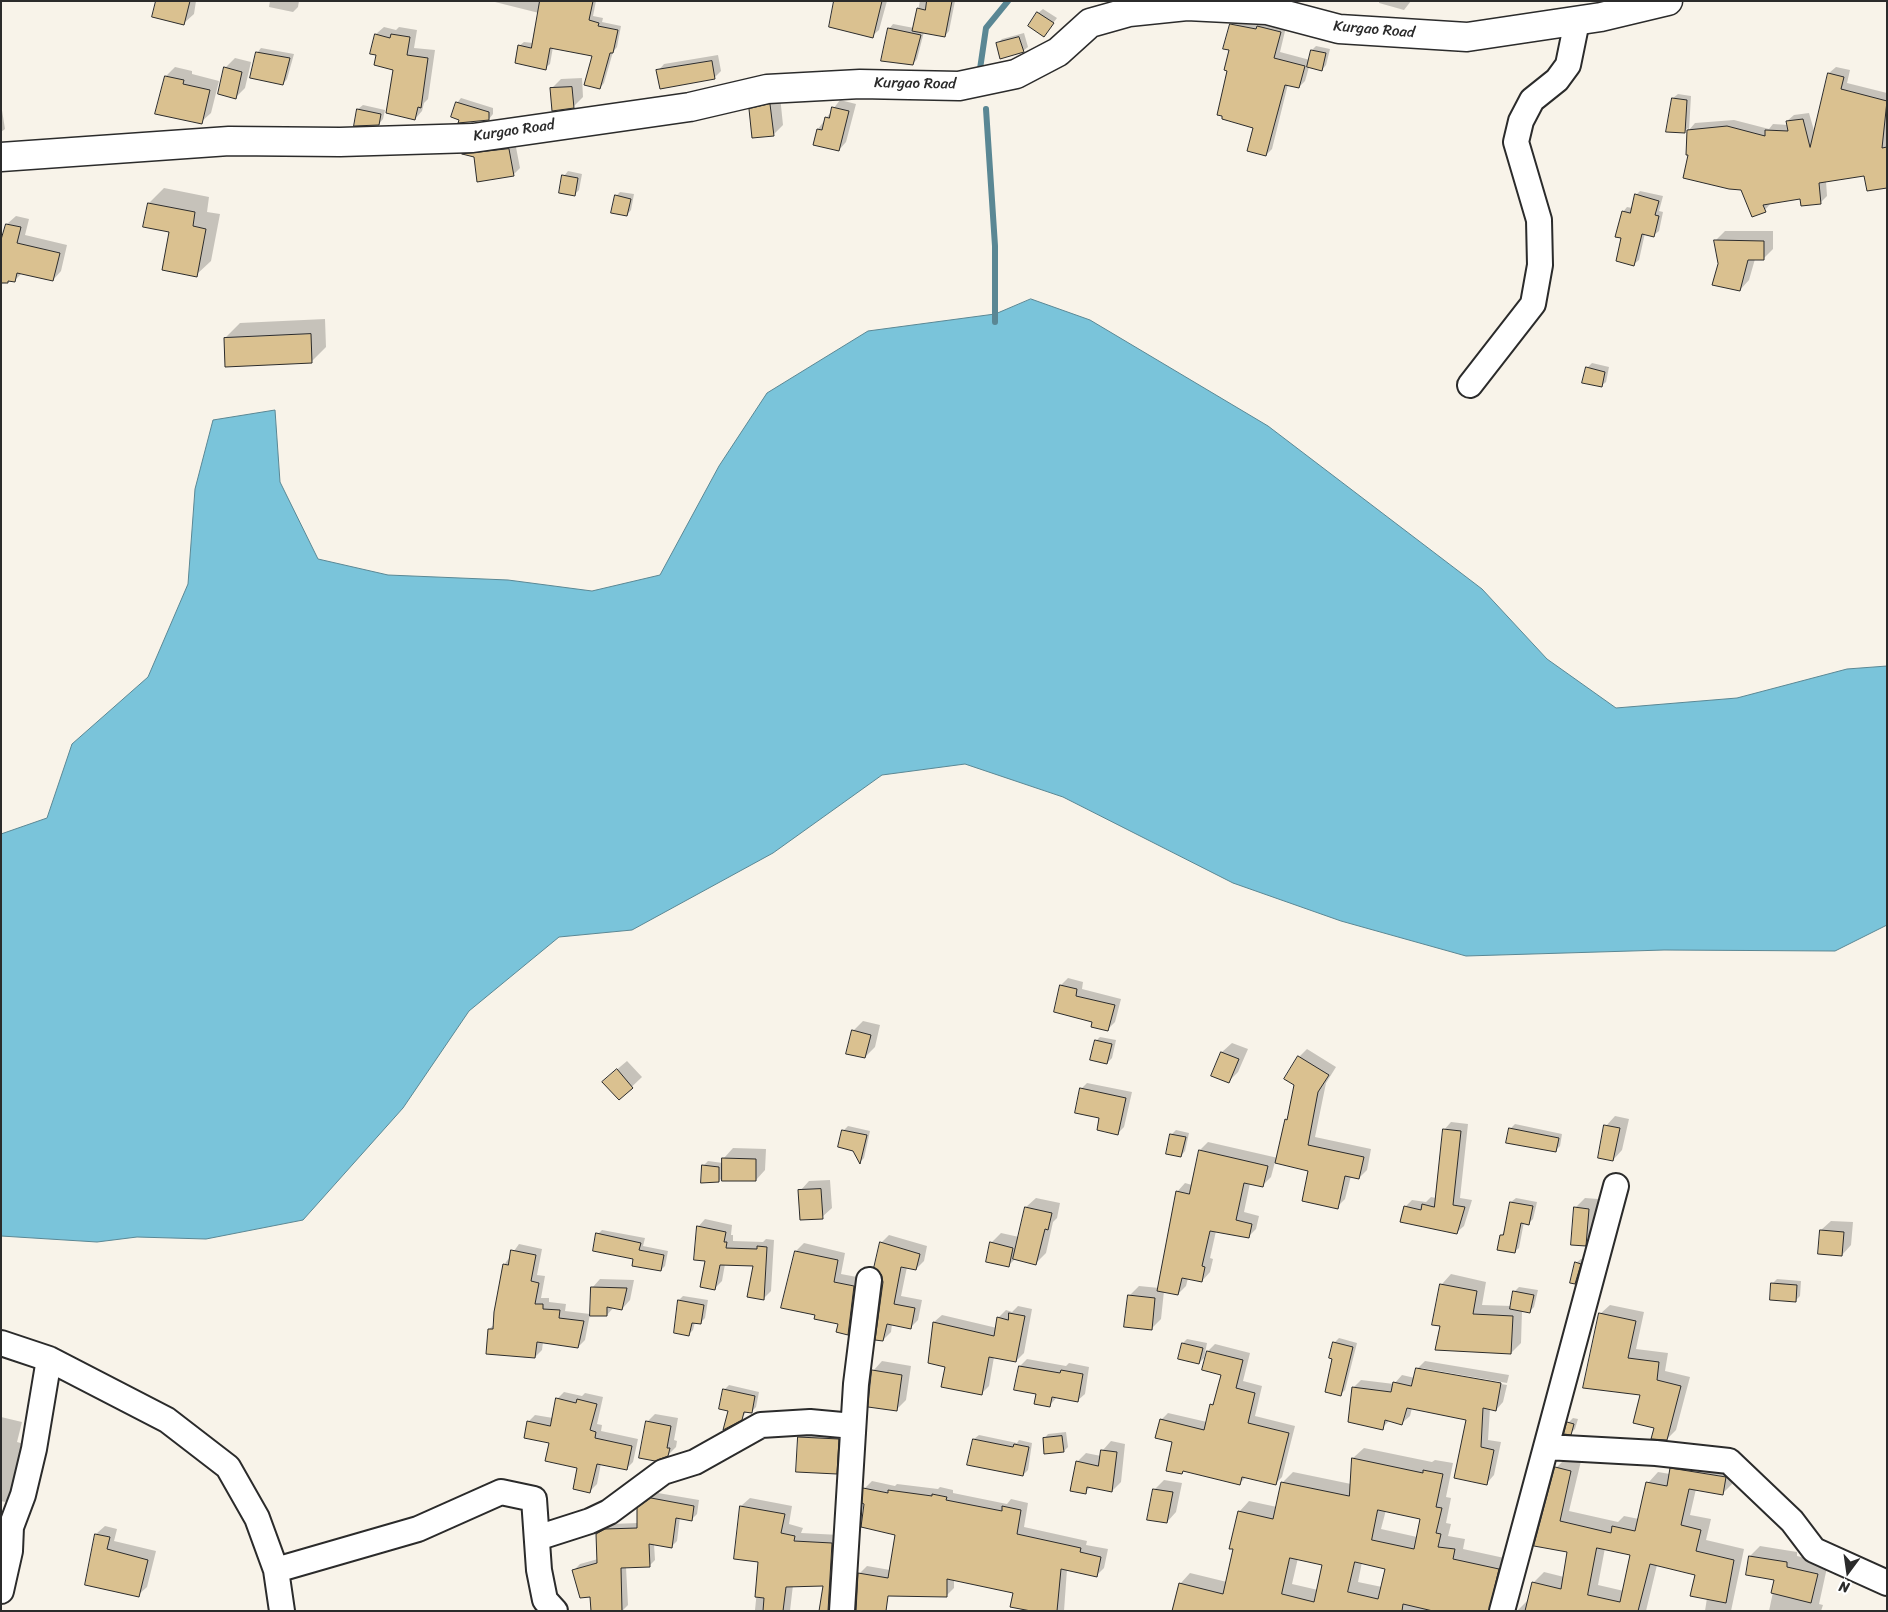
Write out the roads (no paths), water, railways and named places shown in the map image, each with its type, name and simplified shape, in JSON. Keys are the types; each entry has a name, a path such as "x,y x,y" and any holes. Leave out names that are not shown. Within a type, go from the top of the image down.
{"street":[{"name":"Kurgao Road","path":"1,157 229,141 340,142 473,138 690,107 767,89 860,84 959,86 1016,74 1058,52 1090,23 1130,12 1187,6 1267,10 1339,29 1468,37 1577,21 1668,1"},
{"path":"1470,385 1532,304 1540,265 1539,220 1516,142 1521,121 1532,100 1557,80 1568,66 1577,21"},
{"path":"1502,1611 1616,1186"},
{"path":"842,1611 856,1384 869,1280"},
{"path":"1,1343 49,1359 167,1420 228,1467 257,1518 276,1570 282,1611"},
{"path":"1,1591 10,1551 11,1527 22,1495 34,1449 49,1359"},
{"path":"537,1538 609,1512 663,1472 695,1462 761,1425 810,1422 853,1426"},
{"path":"1546,1447 1656,1453 1729,1461 1792,1521 1814,1550 1887,1583"},
{"path":"276,1570 418,1528 501,1492 534,1499 545,1600 555,1611"}],"water":[{"path":"1031,299 1090,320 1268,426 1482,589 1547,659 1616,708 1737,698 1847,669 1887,666 1887,925 1835,951 1664,950 1466,956 1341,921 1233,883 1063,797 965,764 882,775 773,853 632,930 559,937 469,1011 403,1108 303,1220 206,1239 137,1237 97,1242 1,1236 1,834 47,818 72,744 148,677 188,584 195,489 213,420 275,410 280,482 318,559 388,575 508,580 592,591 660,575 719,466 767,393 868,331 995,314"}],"waterway":[{"path":"980,69 986,28 1008,1"},
{"path":"986,109 995,246 995,322"}]}
